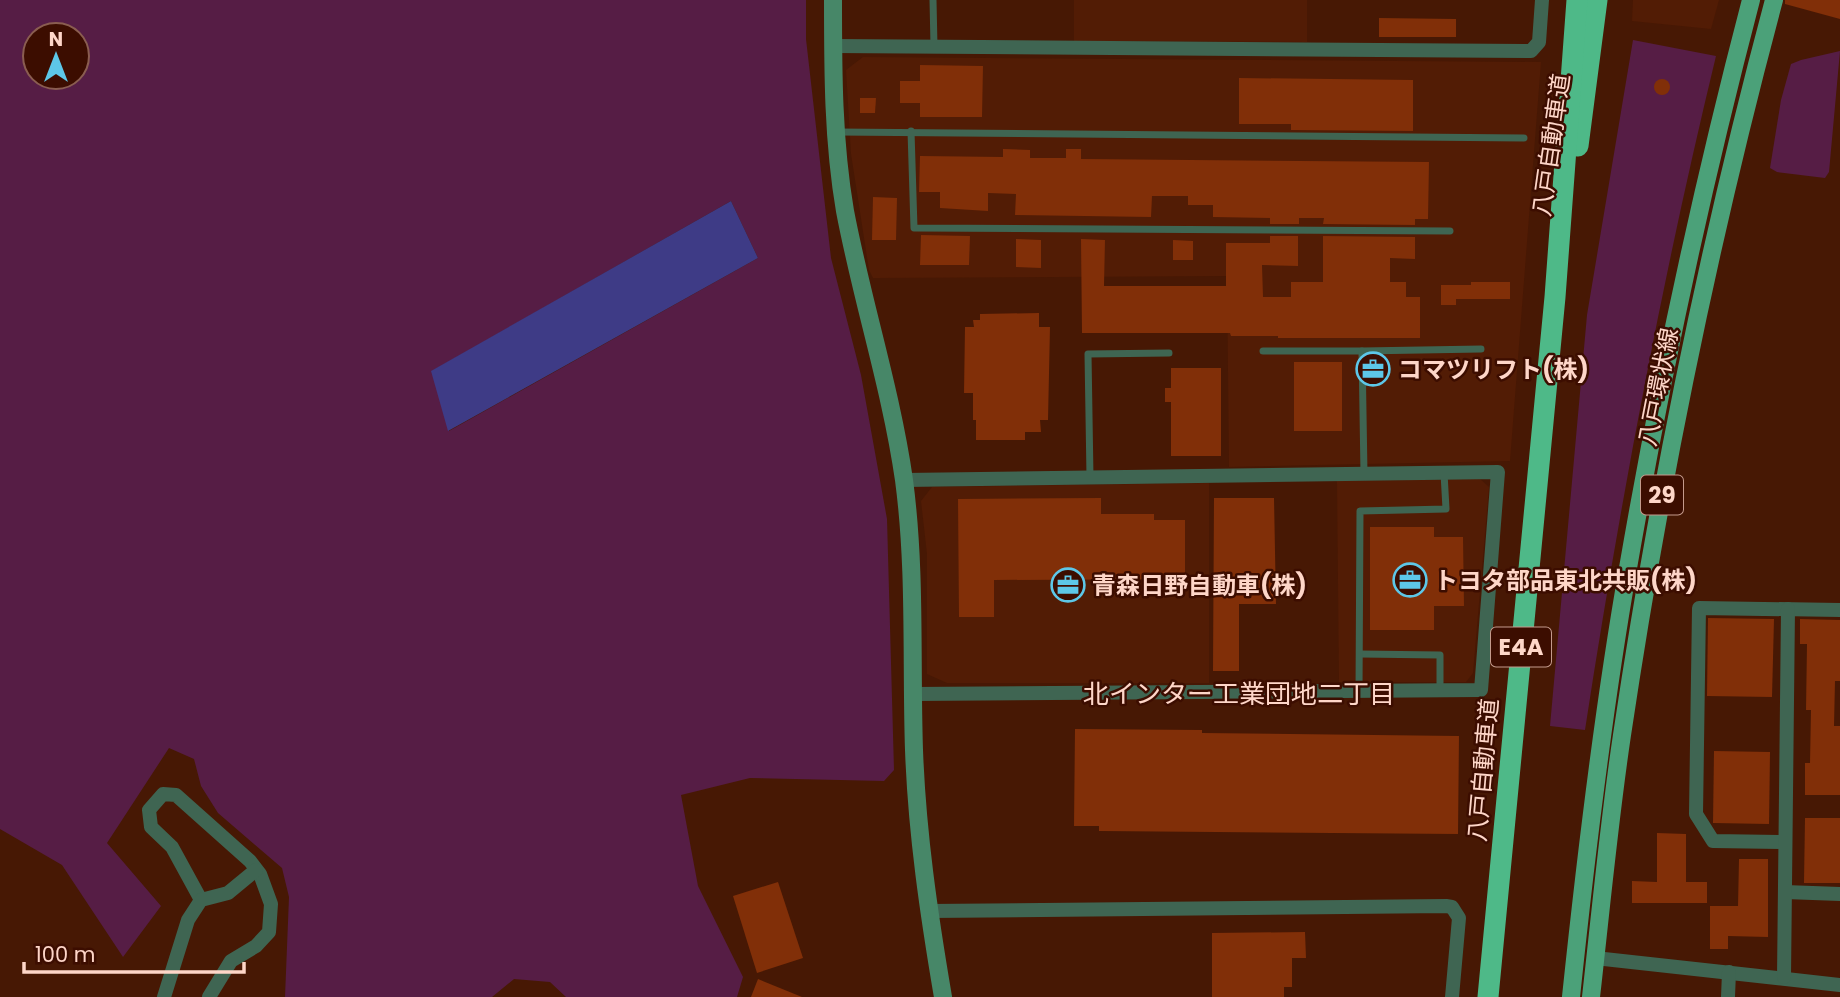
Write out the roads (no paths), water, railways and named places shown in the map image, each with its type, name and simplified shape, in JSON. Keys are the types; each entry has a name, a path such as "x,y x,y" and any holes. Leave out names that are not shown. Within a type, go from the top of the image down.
{"highway":[{"name":"八戸自動車道","path":"1488,997 1555,297 1577,0"},
{"name":"八戸自動車道","path":"1555,297 1587,88 1597,0"}],"main road":[{"name":"八戸環状線","path":"1571,997 1585,862 1627,570 1695,229 1751,0"},
{"name":"八戸環状線","path":"1591,997 1622,735 1672,441 1714,234 1774,0"}],"street":[{"path":"833,0 833,104 845,209 904,480 912,559 919,838 943,997"},
{"path":"833,46 1531,51 1539,41 1542,0"},
{"path":"904,480 1498,472 1481,690 914,694"},
{"path":"1785,842 1713,841 1696,814 1699,608 1840,610"},
{"path":"1784,977 1788,609"},
{"path":"201,900 172,847 151,827 149,810 163,794 176,795 250,861 271,904 269,932 256,946 231,961 209,997"},
{"path":"164,997 188,920 201,900 228,894 256,870"},
{"path":"1784,892 1840,894"},
{"path":"929,911 1446,906 1452,907 1459,918 1452,997"},
{"path":"1595,958 1840,985"},
{"path":"1728,997 1729,972"}],"lane":[{"path":"933,0 934,46"},
{"path":"911,131 914,228 1450,231"},
{"path":"836,132 1524,138"},
{"path":"1263,351 1481,349"},
{"path":"1362,351 1364,474"},
{"path":"1090,478 1088,355 1169,353"},
{"path":"1359,691 1360,511 1446,509 1444,472"},
{"path":"1360,654 1440,655 1440,691"}],"place":[{"name":"コマツリフト(株)","path":"1373,369"},
{"name":"トヨタ部品東北共販(株)","path":"1410,580"},
{"name":"青森日野自動車(株)","path":"1068,585"}],"district":[{"name":"北インター工業団地二丁目","path":"1239,694"}]}
